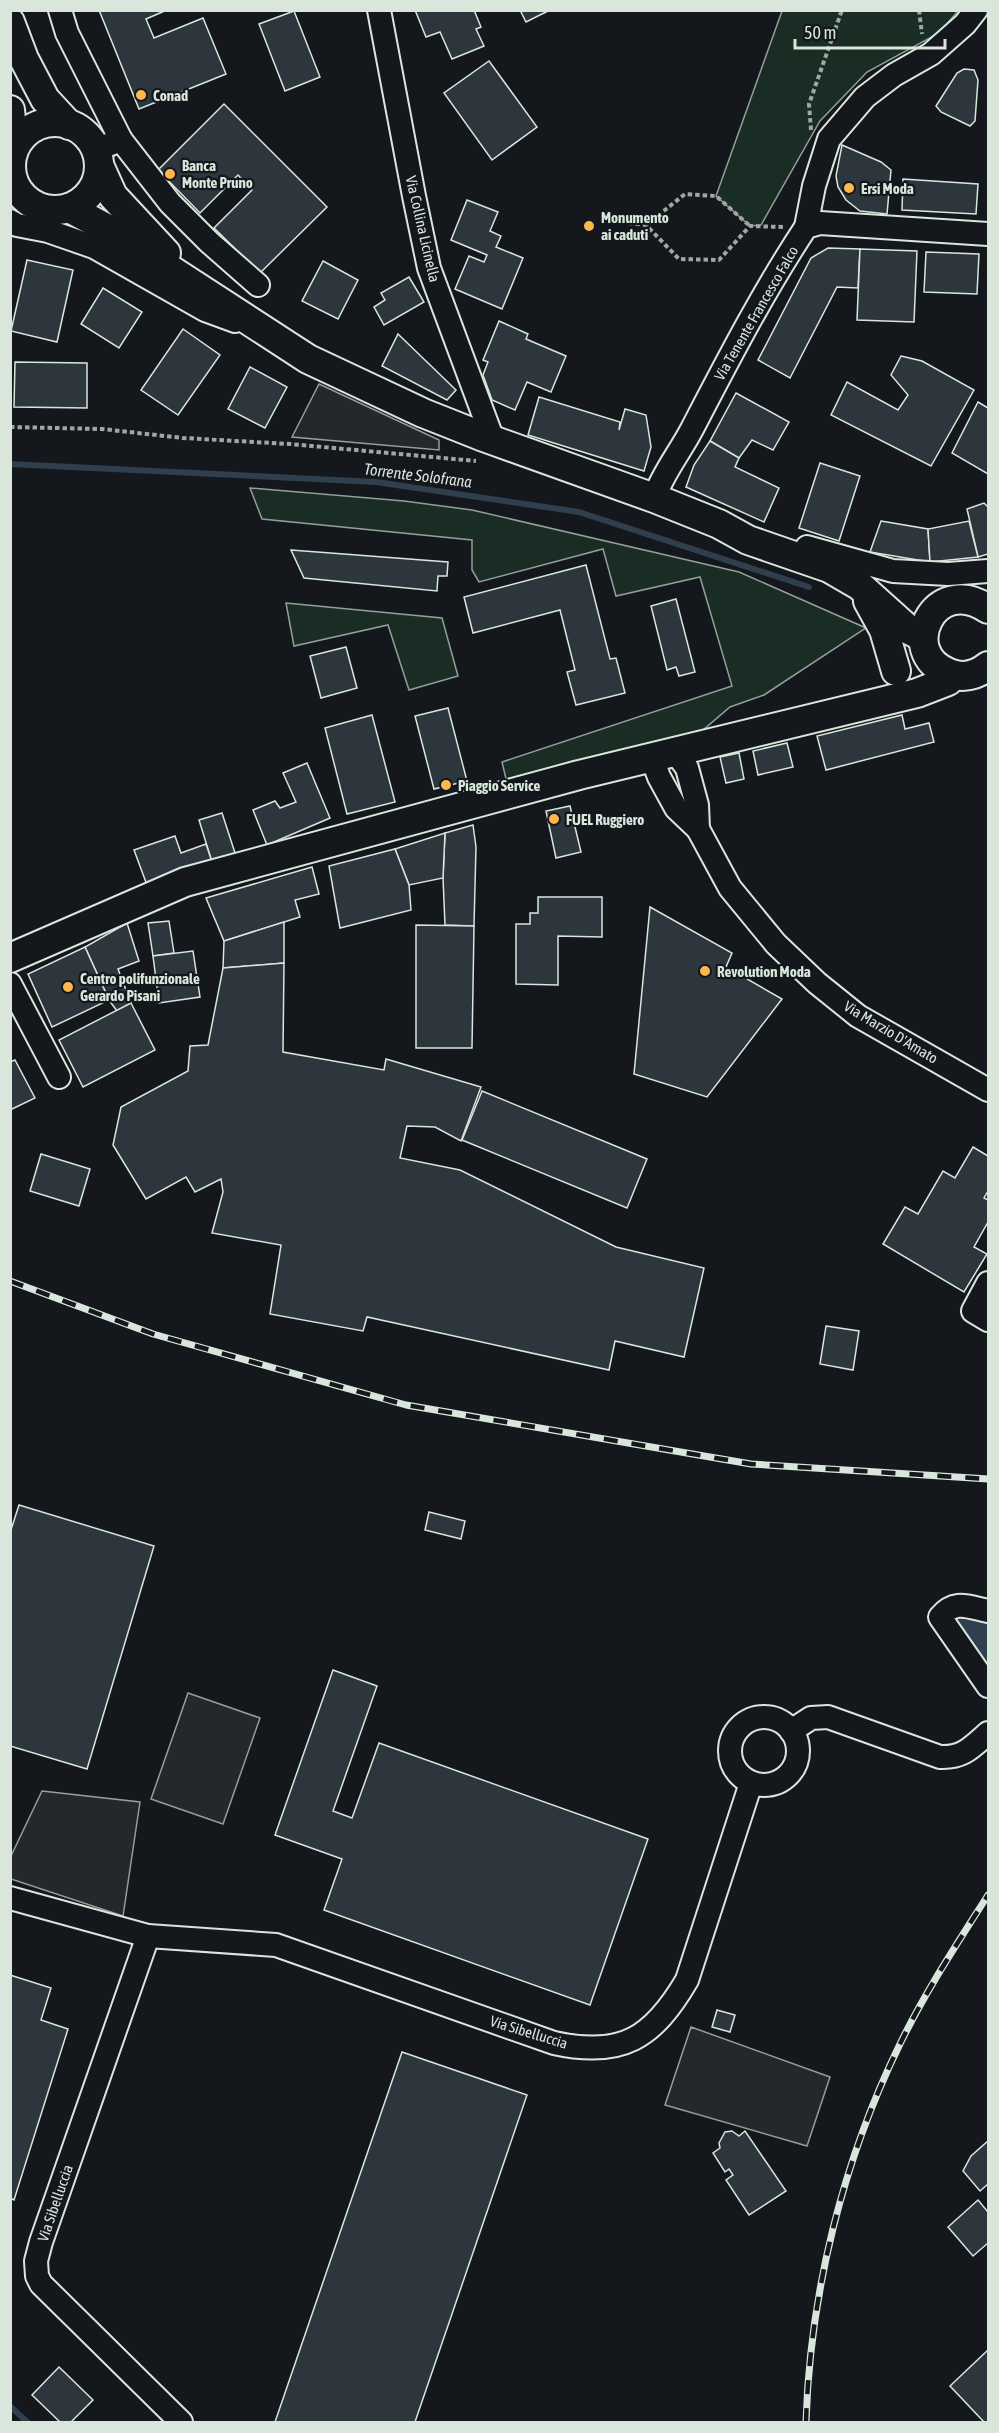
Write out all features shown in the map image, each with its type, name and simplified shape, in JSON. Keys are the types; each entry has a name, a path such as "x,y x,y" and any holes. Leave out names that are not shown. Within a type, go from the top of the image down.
{"main road":[{"path":"10,22 24,58 45,99 69,125"},
{"path":"10,110 11,172 20,193 34,205 42,208 66,209 108,230 308,359 423,413 486,451 654,498 719,524 748,540 829,568 860,586 923,640"},
{"path":"12,148 21,137 36,126 56,122 69,125 82,132 97,157 113,196 199,287"},
{"path":"66,209 80,202 90,193 97,179 97,157"},
{"path":"860,586 884,630 896,671"},
{"path":"977,674 943,671 927,654 923,640 927,622 933,611 943,604 955,599 967,599 988,609"},
{"path":"868,706 923,640"},
{"path":"10,958 185,882 579,775 868,706 977,674"}],"street":[{"path":"60,10 67,33 121,140 170,203 209,242 258,285"},
{"name":"Via Collina Licinella","path":"380,10 429,268 486,451"},
{"path":"976,10 965,24 931,54 894,75 865,97 829,139 814,186 806,227 820,224 988,234"},
{"path":"97,157 121,140"},
{"path":"14,223 37,221 66,209"},
{"path":"14,223 48,231 94,247 205,310 258,328"},
{"name":"Via Tenente Francesco Falco","path":"654,498 659,484 690,432 729,356 778,269 806,227"},
{"path":"719,524 756,531 893,571 948,574 988,571"},
{"name":"Via Marzio D'Amato","path":"664,756 659,777 676,808 698,829 730,888 776,944 817,983 858,1016 988,1090"},
{"path":"10,984 59,1077"},
{"path":"988,1283 973,1311 988,1320"},
{"path":"988,1611 955,1605 947,1608 940,1617 988,1686"},
{"path":"761,1717 772,1718 783,1723 796,1740 798,1751 796,1762 791,1772 783,1780 773,1785 752,1783 734,1768 730,1758 730,1746 740,1726 761,1717"},
{"path":"791,1731 811,1718 828,1718 940,1757 954,1758 967,1752 988,1733"},
{"name":"Via Sibelluccia","path":"10,1898 148,1936 276,1945 554,2043 608,2048 629,2042 657,2023 674,2002 687,1980 752,1783"},
{"name":"Via Sibelluccia","path":"148,1936 41,2242 36,2269 40,2284 181,2422"}],"path":[{"path":"811,137 809,105 842,10"},
{"path":"646,225 685,194 716,196 750,226 806,227"},
{"path":"628,223 646,225 679,259 719,260 750,226"},
{"path":"10,427 102,429 183,438 290,444 486,451"}],"green space":[{"path":"782,11 958,11 939,33 867,72 820,121 761,225 750,226 716,196"},
{"path":"250,488 404,501 472,510 739,572 866,628 764,695 730,707 703,730 506,779 502,762 732,686 700,577 616,596 603,549 479,582 472,570 472,540 262,519"},
{"path":"286,603 442,618 458,676 409,690 388,625 294,646"}],"shaded area":[{"path":"319,384 439,440 439,450 292,437"},
{"path":"188,1693 260,1718 223,1824 151,1799"},
{"path":"42,1791 140,1802 123,1916 11,1879 11,1856"},
{"path":"691,2027 830,2077 807,2146 665,2105"}],"water":[{"path":"948,1614 988,1615 988,1672"}],"building":[{"path":"99,10 167,10 146,19 154,38 203,18 226,74 139,109"},
{"path":"415,10 474,10 481,27 476,29 484,46 452,59 440,32 426,37"},
{"path":"520,10 550,10 526,22"},
{"path":"294,11 320,77 285,91 259,24"},
{"path":"489,61 537,127 492,160 444,93"},
{"path":"964,69 974,70 978,80 975,121 970,126 941,112 936,106 957,73"},
{"path":"224,104 327,207 260,273 214,228 252,190 238,175 200,213 158,170"},
{"path":"842,145 881,162 891,170 887,214 860,211 846,200 838,187 836,176"},
{"path":"903,179 978,184 976,214 902,210"},
{"path":"467,200 498,212 490,231 501,236 496,247 523,258 502,309 455,289 469,256 484,262 487,255 451,240"},
{"path":"828,248 860,249 858,288 837,287 790,378 758,360 811,258"},
{"path":"860,249 917,251 914,322 857,320"},
{"path":"926,252 979,254 977,294 924,292"},
{"path":"27,260 73,270 57,342 11,331"},
{"path":"323,261 358,280 338,319 302,301"},
{"path":"409,277 424,302 384,325 374,307 385,300 381,293"},
{"path":"103,288 142,312 119,348 81,324"},
{"path":"499,321 528,334 526,339 566,356 551,392 527,382 515,410 492,400 483,375 488,362 483,360"},
{"path":"183,329 220,355 178,415 141,390"},
{"path":"398,334 456,390 447,400 382,366"},
{"path":"901,356 922,361 974,390 931,466 831,415 847,382 898,410 908,395 891,375"},
{"path":"15,362 87,363 87,408 14,407"},
{"path":"250,367 287,387 265,428 228,409"},
{"path":"736,393 789,422 773,450 752,440 739,458 710,441"},
{"path":"539,397 620,422 619,430 625,409 646,415 651,447 644,471 528,435"},
{"path":"978,402 988,408 988,474 952,453"},
{"path":"710,441 739,458 735,467 779,488 764,522 686,487 694,465"},
{"path":"820,463 860,476 839,541 799,528"},
{"path":"984,503 988,507 988,554 978,557 967,509"},
{"path":"881,521 928,529 930,562 870,552"},
{"path":"969,521 978,557 930,562 928,529"},
{"path":"291,550 448,562 447,576 438,576 437,591 304,578"},
{"path":"586,565 610,659 616,658 625,693 576,705 567,672 575,670 560,610 473,633 464,597"},
{"path":"676,599 695,672 679,676 676,667 667,670 651,606"},
{"path":"346,647 357,688 321,698 310,656"},
{"path":"448,708 467,781 434,789 415,716"},
{"path":"372,715 395,802 347,814 325,728"},
{"path":"902,715 905,729 929,723 934,742 826,770 817,736"},
{"path":"787,743 793,767 758,775 753,751"},
{"path":"739,753 744,779 726,783 720,757"},
{"path":"307,763 330,818 267,845 253,810 275,801 280,808 296,802 283,773"},
{"path":"570,806 581,852 556,858 546,811"},
{"path":"222,813 236,856 212,862 199,820"},
{"path":"473,825 476,847 474,926 445,925 443,878 445,833"},
{"path":"445,833 443,878 409,885 395,849"},
{"path":"175,836 181,853 206,844 212,862 147,885 134,850"},
{"path":"395,849 409,885 411,910 340,928 329,866"},
{"path":"312,867 319,894 295,900 300,917 224,941 206,898"},
{"path":"538,897 602,897 602,937 558,936 558,985 516,984 516,924 530,924 530,913 538,913"},
{"path":"650,907 732,953 726,967 782,999 707,1097 634,1074"},
{"path":"169,921 174,953 153,956 148,923"},
{"path":"284,922 284,963 223,968 224,941"},
{"path":"127,923 139,961 118,969 131,1003 117,1011 109,1000 85,947"},
{"path":"416,925 474,926 472,1048 416,1048"},
{"name":"Centro polifunzionale Gerardo Pisani","path":"85,947 109,1000 52,1027 28,974"},
{"path":"193,951 200,997 159,1003 153,956"},
{"path":"284,963 283,1052 384,1070 386,1059 481,1087 461,1141 435,1127 407,1126 400,1158 460,1170 616,1247 704,1268 684,1357 615,1341 609,1370 367,1317 363,1331 270,1314 281,1245 212,1233 223,1192 221,1179 195,1192 186,1177 146,1199 113,1145 121,1107 188,1071 190,1046 208,1045 223,968"},
{"path":"131,1003 155,1050 83,1087 59,1040"},
{"path":"15,1060 35,1098 10,1110 10,1062"},
{"path":"482,1091 647,1159 627,1208 462,1140"},
{"path":"973,1147 988,1156 988,1191 984,1198 988,1200 988,1222 974,1247 987,1254 964,1292 883,1244 905,1207 918,1214 943,1171 955,1178"},
{"path":"41,1154 90,1169 79,1206 30,1191"},
{"path":"826,1326 859,1331 853,1370 820,1364"},
{"path":"19,1505 154,1546 87,1769 10,1746 10,1533"},
{"path":"429,1512 465,1521 461,1539 425,1530"},
{"path":"333,1670 377,1686 333,1811 352,1818 379,1743 648,1839 590,2005 324,1910 342,1859 275,1835"},
{"path":"10,1975 51,1988 41,2020 68,2029 14,2200 10,2198"},
{"path":"717,2010 735,2015 730,2032 712,2027"},
{"path":"402,2052 527,2095 415,2422 275,2422"},
{"path":"732,2131 739,2136 745,2131 786,2191 749,2215 726,2180 733,2175 729,2169 725,2172 713,2153 720,2148 719,2143 725,2132"},
{"path":"988,2141 988,2184 980,2191 963,2171 971,2156"},
{"path":"978,2200 988,2212 988,2243 973,2256 948,2227"},
{"path":"988,2350 988,2422 984,2422 950,2386"},
{"path":"59,2367 93,2400 71,2422 60,2422 32,2395"}],"waterway":[{"name":"Torrente Solofrana","path":"10,464 376,482 579,512 809,587"},
{"path":"10,2406 27,2422"}],"railway":[{"path":"10,1281 153,1334 406,1405 751,1464 988,1479"},
{"path":"806,2422 814,2325 822,2276 846,2181 862,2134 880,2088 920,2006 988,1895"}],"place":[{"name":"Conad","path":"141,95"},
{"name":"Banca Monte Pruno","path":"170,174"},
{"name":"Ersi Moda","path":"849,188"},
{"name":"Monumento ai caduti","path":"589,226"},
{"name":"Piaggio Service","path":"446,785"},
{"name":"FUEL Ruggiero","path":"554,819"},
{"name":"Revolution Moda","path":"705,971"},
{"name":"Centro polifunzionale Gerardo Pisani","path":"68,987"}]}
